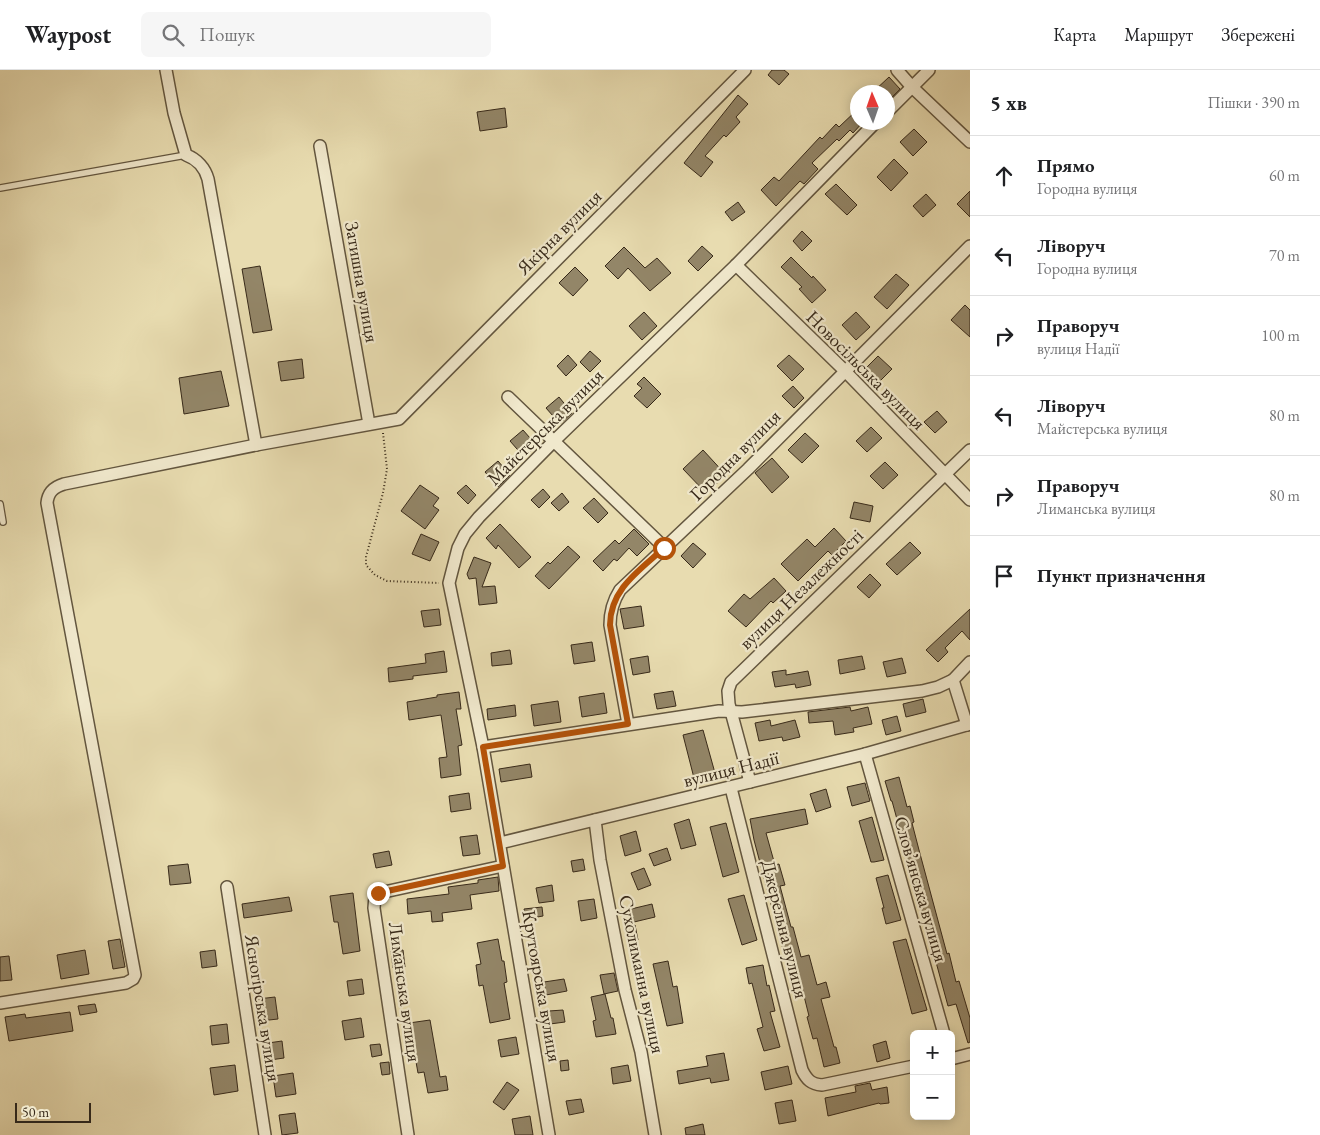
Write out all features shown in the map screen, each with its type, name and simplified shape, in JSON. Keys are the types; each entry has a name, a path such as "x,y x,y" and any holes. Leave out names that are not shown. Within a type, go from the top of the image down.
{"street":[{"path":"166,70 174,113 186,155 198,162 204,169 208,179 256,445"},
{"name":"Якірна вулиця","path":"382,422 399,418 745,70"},
{"path":"896,70 970,142"},
{"path":"895,104 929,70"},
{"name":"Майстерська вулиця","path":"500,844 483,747 449,583 458,548 465,534 479,516 736,265 868,130"},
{"name":"Затишна вулиця","path":"320,146 369,424"},
{"name":"Городна вулиця","path":"628,724 610,625 612,604 620,590 748,468 970,246"},
{"name":"Новосільська вулиця","path":"736,265 844,370 970,500"},
{"path":"508,397 664,548"},
{"path":"0,1004 126,983 133,979 135,975 47,503 51,491 56,486 64,484 256,445 382,422"},
{"name":"вулиця Незалежності","path":"750,782 730,710 728,691 732,682 970,450"},
{"path":"483,747 730,710 742,712 922,691 938,687 953,680 970,662"},
{"path":"953,680 969,724"},
{"name":"вулиця Надії","path":"500,844 865,754 969,724"},
{"name":"Словʼянська вулиця","path":"865,754 943,1030"},
{"name":"Джерельна вулиця","path":"731,788 802,1070 806,1079 814,1084 822,1085 910,1067"},
{"name":"Сухолиманна вулиця","path":"595,820 602,869 626,990 641,1052 655,1135"},
{"name":"Крутоярська вулиця","path":"500,844 549,1135"},
{"name":"Лиманська вулиця","path":"408,1135 374,908 375,896 384,892 503,866"},
{"name":"Ясногірська вулиця","path":"227,887 265,1135"},
{"path":"955,1058 970,1054"}],"lane":[{"path":"0,188 186,155"},
{"path":"0,504 3,522"}],"path":[{"path":"382,422 388,469 366,556 366,565 375,574 387,581 449,583"}],"building":[{"path":"772,70 784,70 789,74 779,85 768,75"},
{"path":"889,77 900,89 895,94 895,85 880,85"},
{"path":"738,95 748,104 736,117 740,122 726,137 724,135 705,156 713,162 701,177 684,163"},
{"path":"505,108 507,127 480,131 477,112"},
{"path":"850,117 850,130 839,141 837,139 812,163 818,169 804,184 800,181 776,206 761,190 774,177 779,181 820,137 822,139 836,124 839,127"},
{"path":"914,129 927,142 913,156 900,142"},
{"path":"894,159 908,173 891,191 877,177"},
{"path":"836,184 857,205 847,215 825,194"},
{"path":"970,191 970,217 957,204"},
{"path":"926,194 936,205 923,217 913,206"},
{"path":"738,202 745,212 732,221 725,212"},
{"path":"802,231 812,241 802,251 793,241"},
{"path":"702,246 713,256 698,271 688,261"},
{"path":"624,247 645,268 657,258 671,273 650,291 628,268 618,279 605,266"},
{"path":"791,257 826,290 812,303 799,289 802,287 781,267"},
{"path":"260,266 272,330 253,333 242,269"},
{"path":"575,267 588,280 573,296 559,283"},
{"path":"896,274 909,285 887,309 874,297"},
{"path":"965,305 970,310 970,337 951,320"},
{"path":"644,312 657,326 642,340 629,326"},
{"path":"856,312 870,327 856,340 842,325"},
{"path":"590,351 601,361 590,372 580,362"},
{"path":"568,355 577,365 566,376 557,366"},
{"path":"789,355 804,369 792,381 777,366"},
{"path":"878,356 892,369 879,382 865,369"},
{"path":"302,359 304,378 281,381 278,362"},
{"path":"221,371 229,406 184,414 179,378"},
{"path":"644,377 661,394 647,408 634,396 642,388 637,384"},
{"path":"793,386 804,398 794,408 782,396"},
{"path":"559,397 572,413 560,424 546,408"},
{"path":"937,411 947,422 935,433 924,422"},
{"path":"871,427 882,438 867,452 856,441"},
{"path":"523,430 537,446 524,457 510,441"},
{"path":"805,433 819,446 802,463 788,450"},
{"path":"703,450 726,475 706,493 683,469"},
{"path":"772,458 789,477 772,493 755,473"},
{"path":"498,461 510,475 498,487 485,472"},
{"path":"885,462 898,475 883,489 870,476"},
{"path":"420,485 439,498 433,506 439,510 425,529 401,511"},
{"path":"466,485 476,495 468,504 457,493"},
{"path":"543,489 550,497 539,508 531,500"},
{"path":"562,493 569,502 559,511 551,503"},
{"path":"594,498 608,513 598,523 583,508"},
{"path":"854,502 873,506 870,522 850,518"},
{"path":"500,524 531,557 519,568 498,545 496,549 486,538"},
{"path":"834,528 846,541 832,555 828,551 798,581 781,564 807,539 815,547"},
{"path":"634,529 649,544 637,556 629,548 617,561 614,559 603,571 593,561 615,540 619,544"},
{"path":"421,534 439,542 430,561 412,554"},
{"path":"910,542 921,553 897,575 886,564"},
{"path":"693,543 706,554 693,568 681,556"},
{"path":"568,546 580,557 549,589 535,576 548,562 550,564"},
{"path":"474,557 491,563 482,587 495,586 497,603 479,605 476,578 469,579 467,574"},
{"path":"870,574 881,585 869,598 857,587"},
{"path":"774,578 786,591 773,603 771,601 746,627 728,611 744,594 750,599"},
{"path":"641,606 644,626 624,629 620,609"},
{"path":"439,609 441,625 424,627 421,611"},
{"path":"970,609 970,640 962,631 945,648 948,652 938,662 926,650"},
{"path":"592,642 595,661 574,664 571,645"},
{"path":"510,650 512,664 492,666 491,653"},
{"path":"444,651 447,672 413,676 413,679 389,682 388,668 426,663 425,654"},
{"path":"648,656 650,672 633,675 630,659"},
{"path":"862,656 865,669 840,674 838,660"},
{"path":"902,658 906,673 887,677 883,662"},
{"path":"786,670 786,675 808,671 811,685 796,688 795,684 775,687 772,672"},
{"path":"673,691 676,706 657,709 654,694"},
{"path":"459,692 461,709 456,709 462,745 458,746 461,775 441,778 439,758 447,757 441,715 409,720 407,702"},
{"path":"604,693 607,713 582,717 579,697"},
{"path":"923,699 926,712 906,717 903,704"},
{"path":"558,701 561,722 534,726 531,705"},
{"path":"515,705 516,716 488,720 487,709"},
{"path":"850,707 851,711 868,707 872,724 853,728 854,732 835,735 833,721 809,723 808,712"},
{"path":"897,716 901,731 886,735 882,720"},
{"path":"770,720 771,726 795,720 800,737 783,741 782,737 759,741 755,723"},
{"path":"703,730 715,773 694,778 683,735"},
{"path":"530,764 532,777 501,782 499,769"},
{"path":"899,777 907,807 910,806 914,822 912,823 947,954 949,953 956,982 959,981 970,1018 970,1042 968,1043 956,1004 948,1006 885,781"},
{"path":"865,783 870,801 852,806 847,787"},
{"path":"826,789 831,807 816,812 810,794"},
{"path":"469,793 471,809 451,812 449,796"},
{"path":"805,809 808,824 766,833 775,865 779,864 785,885 780,886 801,957 809,955 817,985 826,982 830,997 821,999 840,1063 824,1067 817,1038 813,1039 800,980 797,981 789,952 784,953 750,819"},
{"path":"872,817 884,860 874,862 871,862 859,821"},
{"path":"689,819 696,845 681,849 674,824"},
{"path":"726,823 739,872 723,877 710,827"},
{"path":"636,831 641,851 625,856 620,836"},
{"path":"477,835 480,854 463,856 460,837"},
{"path":"667,848 671,860 654,866 649,854"},
{"path":"389,851 392,865 376,868 373,854"},
{"path":"583,859 585,870 573,872 571,861"},
{"path":"188,864 191,883 170,885 168,866"},
{"path":"644,868 651,885 638,890 631,873"},
{"path":"888,875 901,920 886,924 876,878"},
{"path":"498,877 499,891 470,895 472,909 442,913 443,921 432,922 431,911 408,914 407,899 449,894 448,887 478,883 478,880"},
{"path":"552,885 554,901 539,903 536,888"},
{"path":"353,893 360,951 343,954 338,922 334,922 330,896"},
{"path":"744,895 757,940 742,945 728,899"},
{"path":"289,897 292,911 244,918 242,904"},
{"path":"594,899 597,918 581,921 578,901"},
{"path":"652,904 655,917 634,922 631,909"},
{"path":"542,907 543,916 526,919 524,909"},
{"path":"635,925 638,940 628,942 625,927"},
{"path":"120,939 125,967 113,969 108,941"},
{"path":"498,939 502,961 504,961 507,982 504,983 510,1019 490,1023 483,985 479,986 476,965 481,964 477,943"},
{"path":"906,939 927,1010 912,1014 893,942"},
{"path":"85,950 89,974 61,979 57,955"},
{"path":"215,950 217,966 202,968 200,952"},
{"path":"403,950 405,967 393,968 391,951"},
{"path":"9,956 12,980 0,981 0,957"},
{"path":"668,961 673,987 677,986 683,1023 667,1026 653,964"},
{"path":"763,965 775,1011 770,1012 780,1047 764,1051 757,1029 763,1027 752,983 749,984 746,968"},
{"path":"614,973 618,991 604,994 600,975"},
{"path":"362,979 364,994 349,996 347,981"},
{"path":"564,979 567,991 546,995 544,982"},
{"path":"605,994 616,1034 596,1037 593,1021 596,1020 591,997"},
{"path":"275,997 278,1019 260,1021 258,999"},
{"path":"95,1004 97,1012 80,1015 78,1006"},
{"path":"563,1010 565,1022 550,1024 549,1011"},
{"path":"70,1012 73,1031 9,1041 5,1017 25,1014 26,1018"},
{"path":"361,1018 364,1037 345,1040 342,1021"},
{"path":"430,1020 440,1077 446,1076 448,1090 428,1093 424,1072 418,1073 409,1023"},
{"path":"227,1024 229,1043 212,1045 210,1026"},
{"path":"516,1037 519,1054 501,1057 498,1040"},
{"path":"282,1041 284,1058 270,1060 268,1043"},
{"path":"886,1041 890,1058 877,1062 873,1045"},
{"path":"380,1044 382,1055 372,1057 370,1045"},
{"path":"724,1053 729,1080 711,1083 710,1078 679,1084 677,1071 708,1066 706,1056"},
{"path":"568,1060 569,1070 561,1071 560,1061"},
{"path":"389,1062 390,1074 382,1075 380,1063"},
{"path":"235,1065 238,1091 214,1095 210,1068"},
{"path":"628,1065 631,1081 613,1084 611,1068"},
{"path":"788,1066 792,1084 765,1090 761,1072"},
{"path":"293,1073 296,1094 276,1097 273,1076"},
{"path":"507,1082 519,1090 504,1110 493,1102"},
{"path":"870,1083 872,1090 887,1087 889,1103 879,1103 828,1116 825,1098 856,1092 855,1086"},
{"path":"581,1099 584,1112 569,1115 566,1101"},
{"path":"792,1100 796,1121 779,1124 775,1103"},
{"path":"295,1113 298,1133 282,1135 279,1115"},
{"path":"530,1116 533,1135 515,1135 512,1119"},
{"path":"703,1124 705,1135 686,1135 685,1128"}],"route":[{"path":"378,893 503,866 483,747 628,724 610,625 612,604 627,582 664,548"}]}
